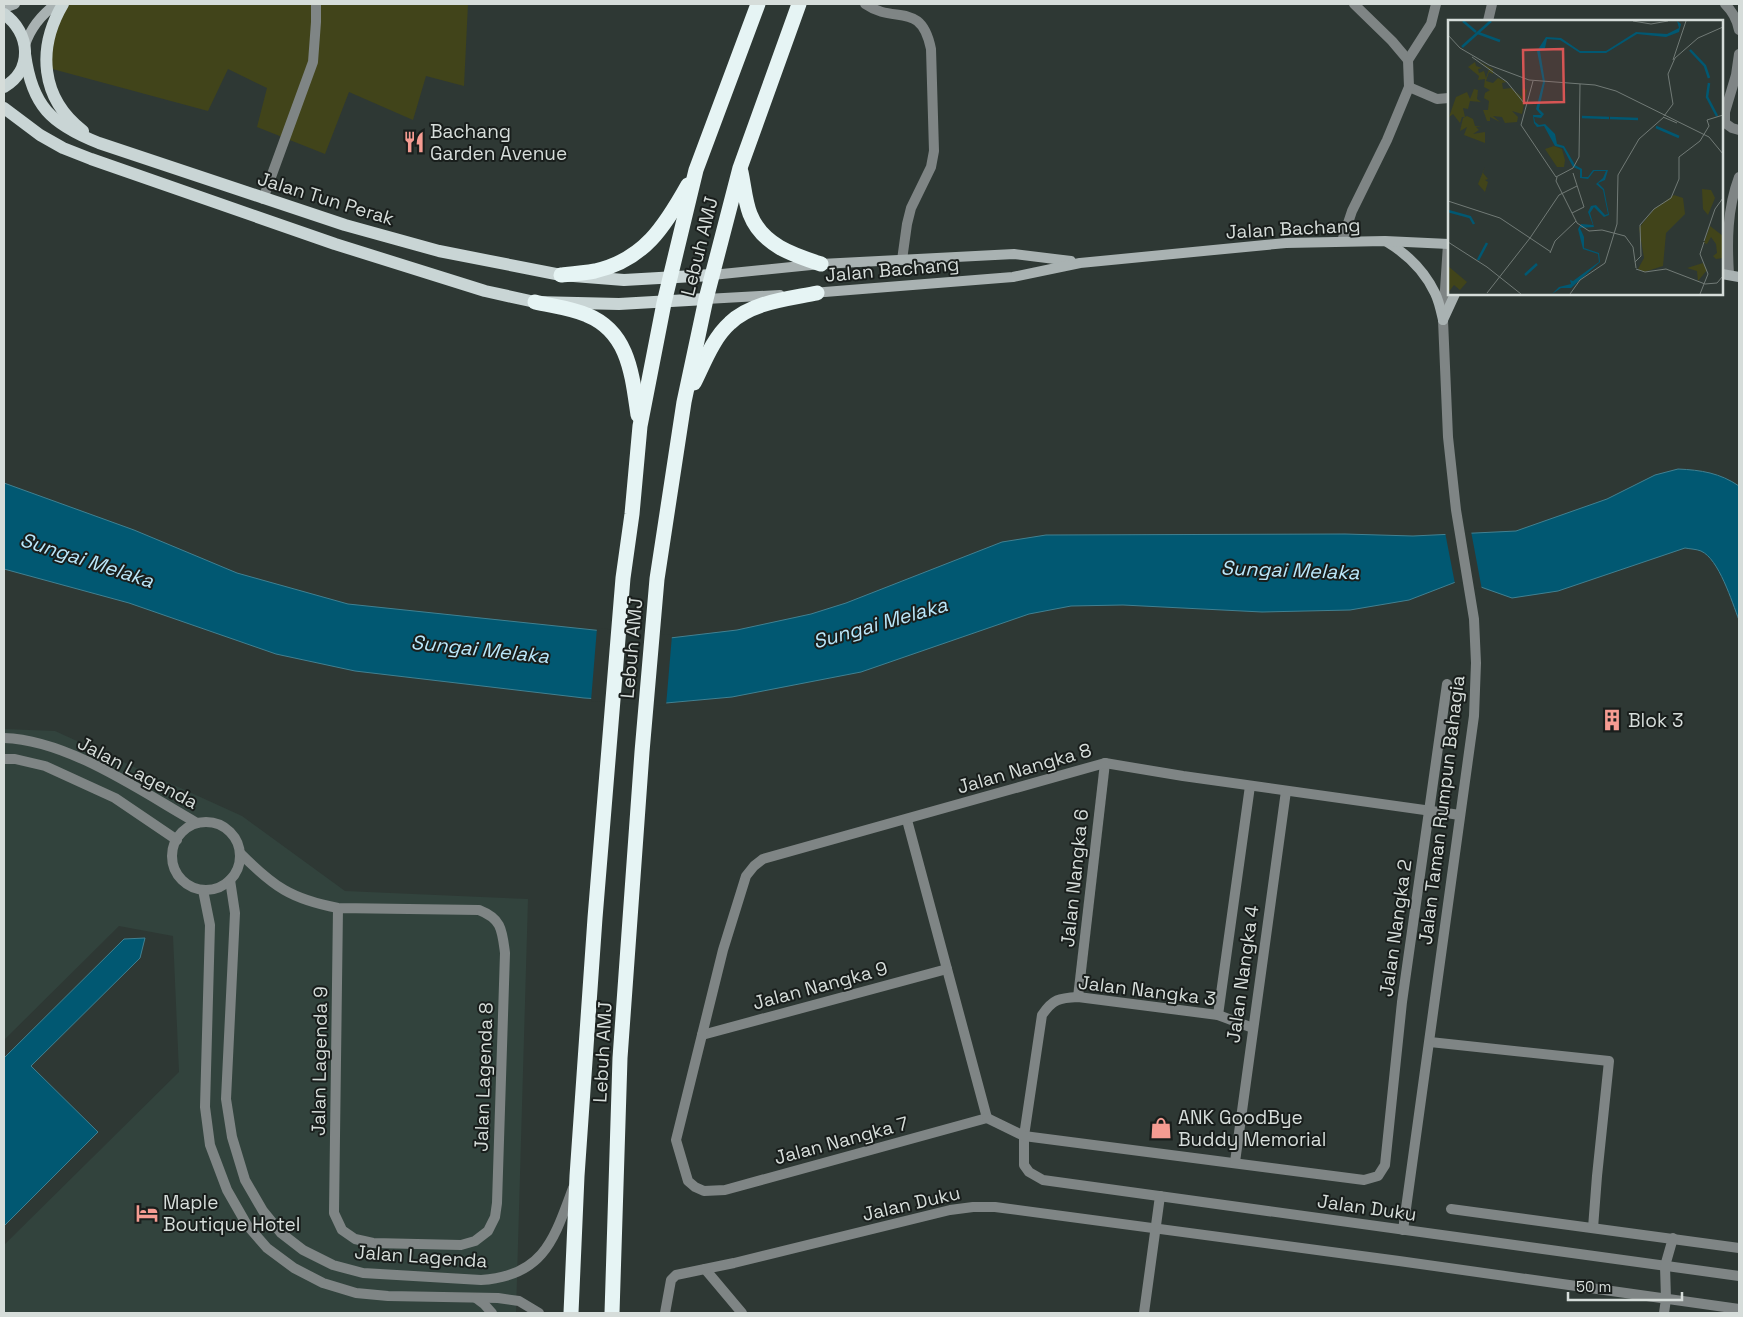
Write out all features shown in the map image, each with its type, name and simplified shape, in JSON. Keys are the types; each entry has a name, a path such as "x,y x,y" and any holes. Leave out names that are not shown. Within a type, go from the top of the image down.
{"highway":[{"name":"Lebuh AMJ","path":"571,1313 594,928 624,578 640,426 664,303 696,170 758,4"},
{"name":"Lebuh AMJ","path":"612,1313 620,1058 641,762 657,579 684,402 706,299 740,168 799,4"},
{"path":"740,168 750,214 759,230 782,250 821,264"},
{"path":"561,275 595,271 619,263 642,249 660,230 696,170"},
{"path":"684,402 716,339 729,323 745,312 762,305 817,293"},
{"path":"535,302 586,314 603,323 615,335 625,353 632,375 640,426"}],"main road":[{"path":"63,4 54,18 47,42 45,66 51,89 63,110 74,124 99,143"},
{"name":"Jalan Tun Perak","path":"4,14 18,28 25,50 28,74 33,92 48,114 71,130 99,143 345,225 439,251 561,275 624,280 712,276"},
{"path":"4,87 17,75 23,63 25,50"},
{"name":"Jalan Tun Perak","path":"4,108 40,135 63,148 91,159 344,247 477,288 535,302 619,304 664,303 706,299"}],"street":[{"path":"4,8 15,4"},
{"path":"25,50 28,34 36,21 56,4"},
{"path":"263,198 313,62 316,4"},
{"path":"865,4 874,10 902,11 913,14 922,22 929,33 934,151 931,167 911,208 902,260"},
{"path":"1354,4 1392,41 1408,60"},
{"path":"1342,241 1352,211 1387,140 1409,87 1408,60 1431,24 1436,4"},
{"path":"1488,20 1492,4"},
{"path":"1725,4 1732,11 1738,22 1739,30"},
{"path":"1739,54 1736,75 1725,112 1726,123 1732,128 1739,130"},
{"path":"1409,87 1437,99 1448,98"},
{"path":"1730,276 1727,247 1729,223 1731,205 1739,177"},
{"path":"1385,241 1400,250 1425,277 1436,294 1443,320"},
{"name":"Jalan Bachang","path":"706,299 817,293 1013,277 1080,263 1286,243 1385,241 1448,244"},
{"name":"Jalan Bachang","path":"712,276 821,264 1014,254 1080,263"},
{"name":"Jalan Taman Rumpun Bahagia","path":"1403,1230 1474,716 1476,663 1474,615 1456,510 1448,437 1443,320 1448,257"},
{"path":"1443,320 1455,295"},
{"name":"Jalan Nangka 2","path":"1234,1162 1364,1180 1378,1176 1385,1165 1402,1002 1447,684"},
{"name":"Jalan Lagenda","path":"4,738 14,738 48,746 89,762 197,823"},
{"name":"Jalan Lagenda","path":"4,759 15,759 45,766 115,798 177,840"},
{"name":"Jalan Nangka 8","path":"702,1035 723,950 746,876 754,866 764,859 1105,763 1250,786 1460,815"},
{"name":"Jalan Nangka 6","path":"1078,997 1105,763"},
{"path":"1218,1015 1250,786"},
{"name":"Jalan Nangka 4","path":"1234,1162 1286,791"},
{"path":"906,820 987,1118 1024,1136 1234,1162"},
{"path":"206,822 223,826 235,838 240,853 236,872 222,886 213,889 203,890 187,884 175,869 173,860 177,840 182,832 197,823 206,822"},
{"path":"240,853 262,876 278,887 299,898 338,908"},
{"name":"Jalan Lagenda","path":"230,880 236,913 227,1108 232,1137 246,1180 263,1211 281,1233 303,1250 333,1265 363,1274 482,1280 500,1279 516,1274 543,1253 556,1234 578,1176"},
{"name":"Jalan Lagenda","path":"203,890 210,925 205,1107 210,1145 227,1190 247,1225 267,1248 294,1268 323,1283 356,1293 388,1296 498,1298 520,1301 539,1313"},
{"name":"Jalan Lagenda 8","path":"338,908 479,910 491,914 498,923 503,937 505,953 497,1203 495,1217 488,1232"},
{"name":"Jalan Lagenda 9","path":"338,908 334,1213 342,1230 355,1238 373,1243 461,1245 475,1241 488,1232"},
{"name":"Jalan Nangka 9","path":"702,1035 947,969"},
{"name":"Jalan Nangka 3","path":"1024,1136 1042,1015 1050,1003 1065,998 1078,997 1218,1015 1252,1028"},
{"name":"Jalan Nangka 7","path":"702,1035 676,1140 688,1181 704,1191 725,1190 987,1118"},
{"path":"1430,1042 1609,1061 1593,1228"},
{"name":"Jalan Duku","path":"1024,1136 1024,1165 1029,1172 1043,1180 1739,1276"},
{"path":"1144,1313 1157,1230 1160,1196"},
{"name":"Jalan Duku","path":"665,1313 671,1280 676,1275 950,1210 973,1207 995,1207 1739,1309"},
{"path":"1451,1209 1739,1248"},
{"path":"1664,1313 1666,1299 1665,1266 1674,1238"},
{"path":"705,1269 742,1313"},
{"path":"476,1298 492,1313"}],"shaded area":[{"path":"4,729 55,731 242,816 345,891 528,899 516,1313 4,1313 4,1245 179,1072 173,936 119,926 4,1040"}],"green space":[{"path":"49,4 468,4 464,86 426,76 413,120 349,92 325,154 257,127 267,88 228,69 208,111 45,67 54,18"}],"water":[{"name":"Sungai Melaka","path":"1678,469 1710,473 1725,478 1739,486 1739,620 1724,582 1714,563 1701,551 1685,548 1558,591 1512,598 1461,580 1409,600 1350,610 1262,612 1123,605 1071,606 1029,614 861,672 732,697 666,703 584,698 355,671 276,654 129,603 4,569 4,483 134,530 237,573 348,604 670,638 737,630 811,614 846,603 1002,542 1046,535 1345,534 1413,536 1516,531 1607,499 1655,475"},
{"path":"145,938 140,958 31,1066 98,1132 4,1226 4,1058 124,939"}],"pier":[{"path":"1471,531 1482,590 1461,582 1455,584 1445,532"},
{"path":"597,628 672,635 666,706 591,701"}],"place":[{"name":"Bachang Garden Avenue","path":"414,142"},
{"name":"Blok 3","path":"1612,720"},
{"name":"ANK GoodBye Buddy Memorial","path":"1161,1128"},
{"name":"Maple Boutique Hotel","path":"147,1213"}]}
